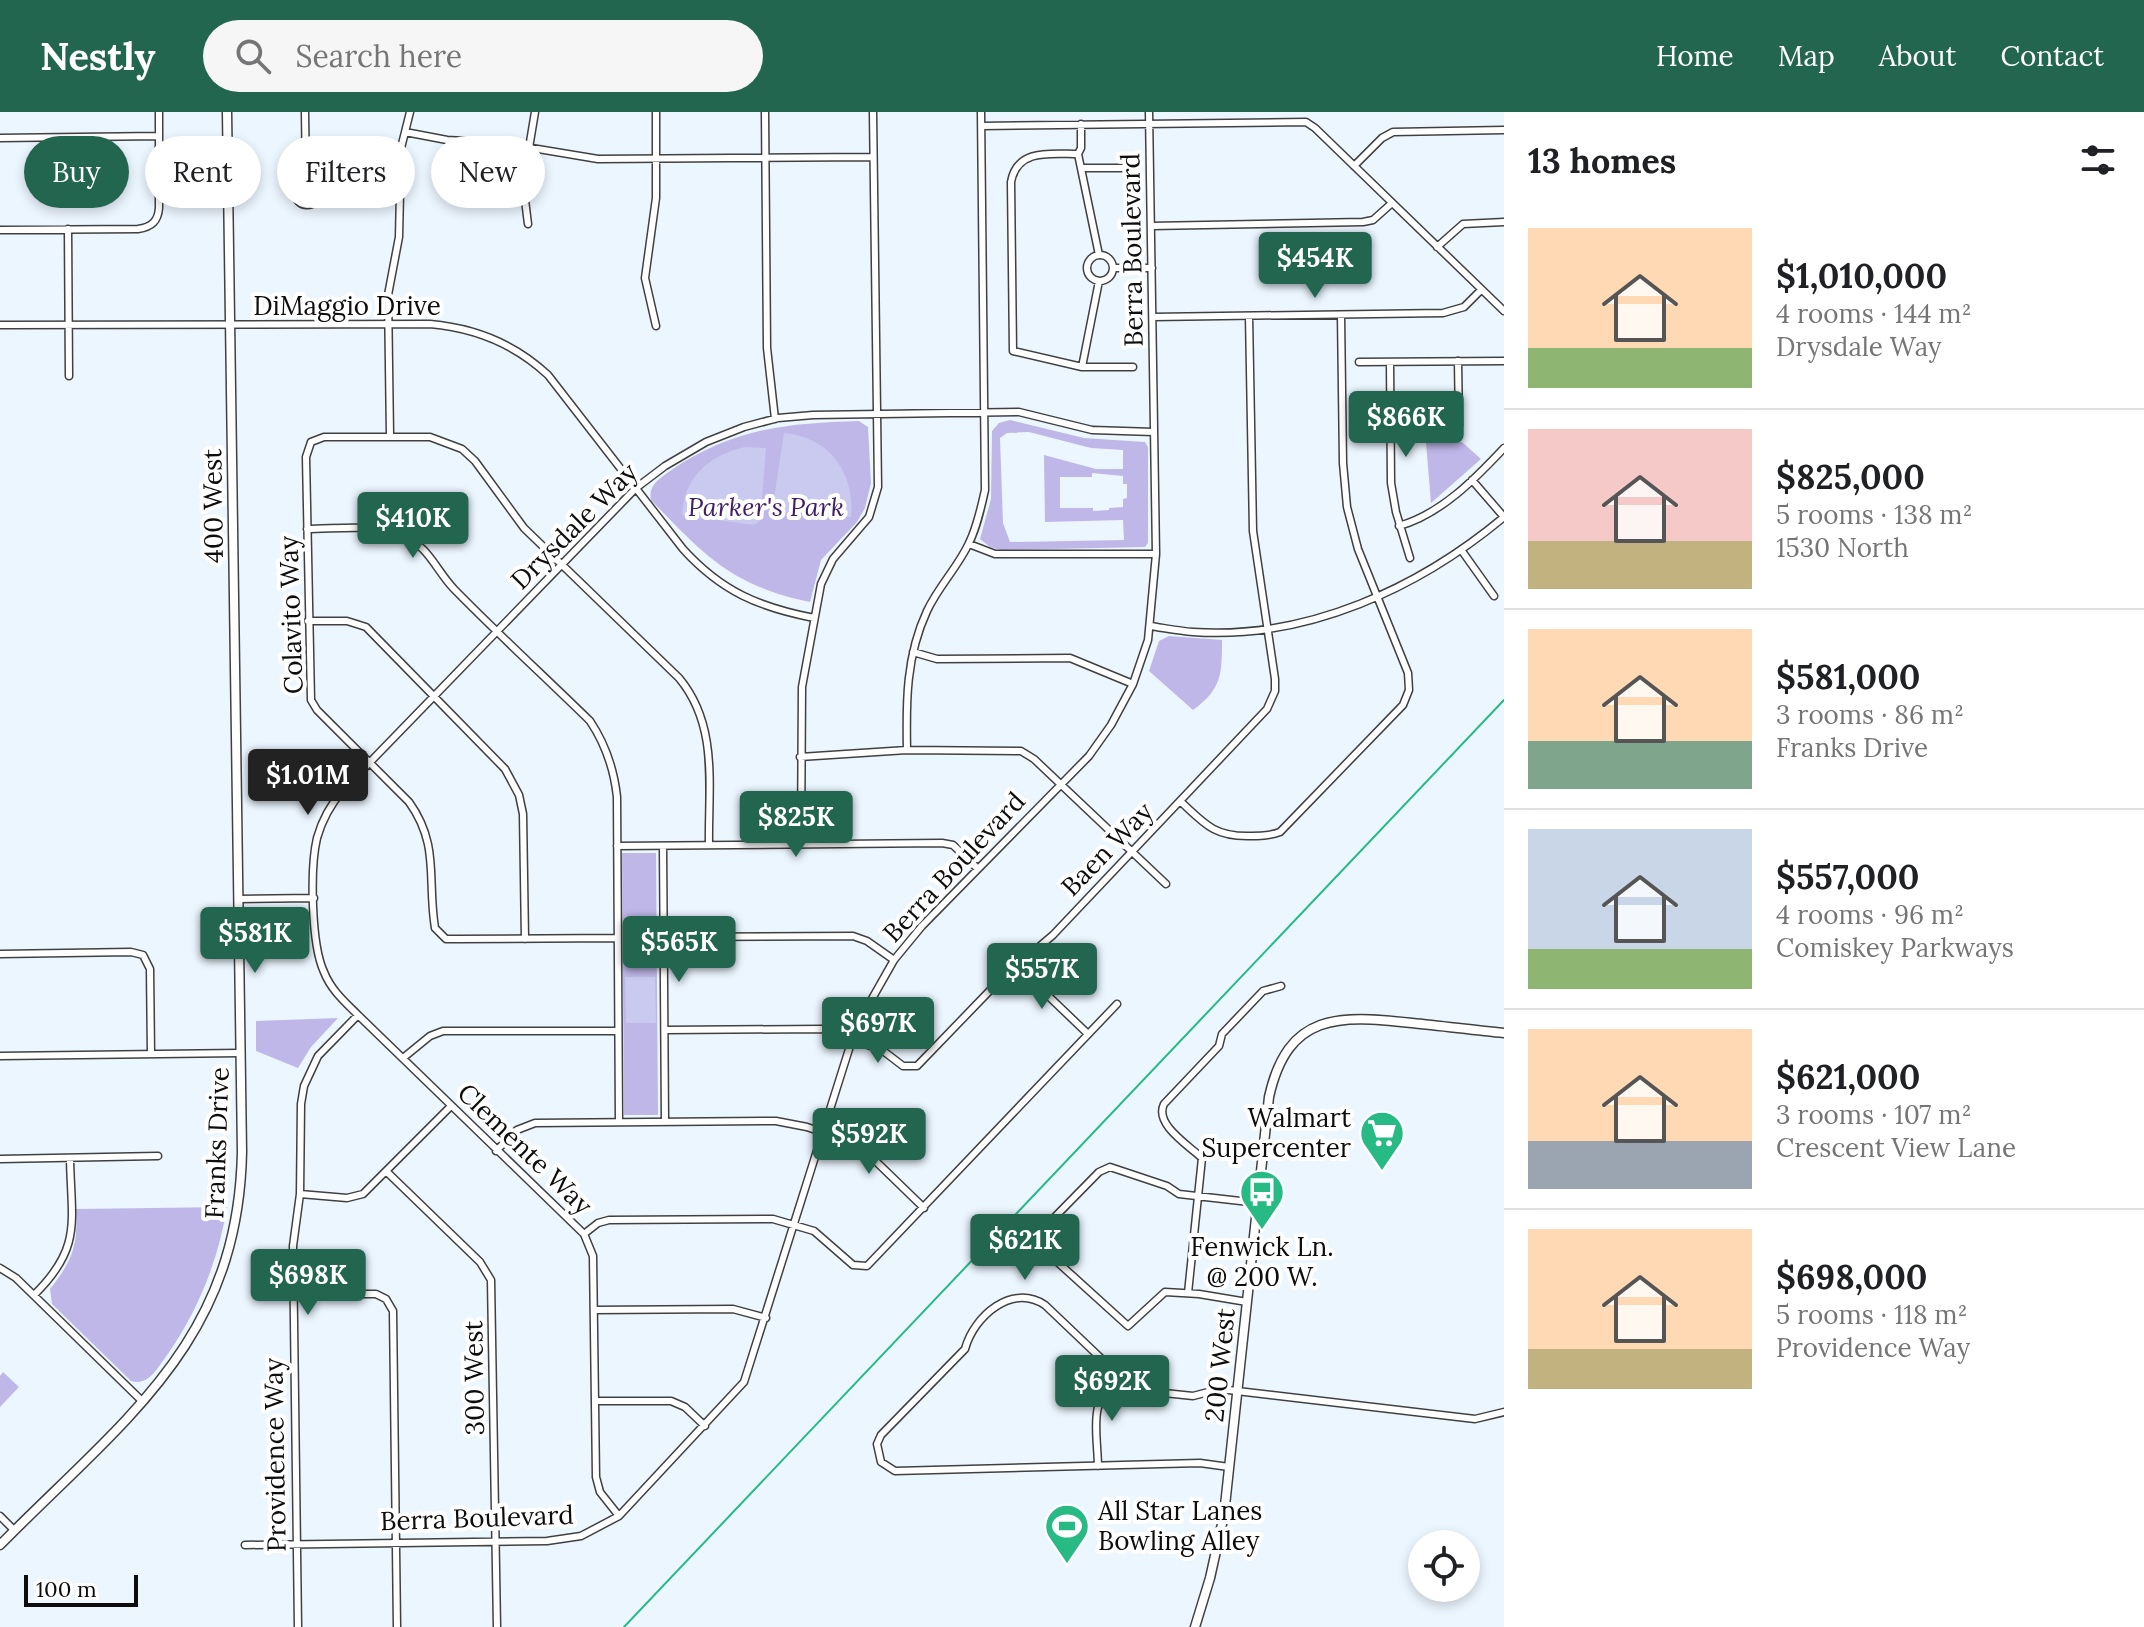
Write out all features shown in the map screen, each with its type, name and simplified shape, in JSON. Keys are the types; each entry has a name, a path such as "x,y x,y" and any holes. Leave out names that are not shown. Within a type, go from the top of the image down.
{"street":[{"path":"159,112 159,136"},
{"name":"400 West","path":"227,112 239,899"},
{"path":"305,112 305,136"},
{"path":"404,136 410,112"},
{"path":"531,136 535,112"},
{"path":"656,112 655,210 645,278 656,326"},
{"path":"765,112 767,348 775,419"},
{"path":"801,844 802,687 814,618 828,567 866,524 878,487 873,112"},
{"path":"907,750 907,681 919,629 935,595 969,544 985,490 981,112"},
{"name":"Berra Boulevard","path":"245,1545 570,1539 591,1532 619,1516 744,1382 851,1038 875,991 894,960 922,926 1089,756 1123,705 1133,684 1150,626 1156,554 1149,112"},
{"path":"981,126 1306,122 1504,311"},
{"path":"1081,124 1078,154 1099,255"},
{"path":"1354,166 1382,138 1393,132 1504,130"},
{"path":"405,132 431,138"},
{"path":"0,138 145,136"},
{"path":"545,151 598,159 873,157"},
{"path":"1078,154 1029,157 1019,163 1012,177 1013,351 1082,367 1133,367"},
{"path":"1081,168 1130,168"},
{"path":"1151,226 1363,222 1373,220 1392,203"},
{"path":"0,230 138,229 154,222 159,208"},
{"path":"400,208 400,225 388,295 390,436 430,437 462,449 475,461 524,528 679,678 695,701 705,727 709,845"},
{"path":"525,208 528,224"},
{"path":"1437,247 1463,224 1504,222"},
{"path":"68,229 69,376"},
{"path":"1099,255 1109,259 1113,268 1109,278 1099,281 1090,276 1087,266 1099,255"},
{"path":"1113,268 1152,268"},
{"path":"1082,367 1099,281"},
{"path":"1153,317 1454,312 1464,307 1481,290"},
{"path":"1180,801 1208,827 1222,834 1265,836 1280,832 1403,705 1409,690 1408,673 1358,549 1345,488 1341,315"},
{"name":"Baen Way","path":"851,1038 882,1050 897,1063 909,1067 923,1061 1001,979 1053,935 1271,703 1275,679 1252,516 1249,316"},
{"name":"DiMaggio Drive","path":"0,325 430,324 465,329 499,341 521,353 555,383 683,549 721,584 768,608 814,618"},
{"path":"1458,361 1459,425"},
{"path":"1359,362 1504,361"},
{"path":"1390,362 1391,483 1399,526 1410,558"},
{"name":"Drysdale Way","path":"314,898 315,848 323,820 337,797 636,488 665,466 706,442 730,431 775,419 877,413 1019,412 1108,432 1154,432"},
{"name":"Colavito Way","path":"390,436 324,437 311,442 306,457 311,700 317,710 409,802 423,826 432,854 433,920 439,934 446,939 525,939"},
{"path":"1399,526 1430,513 1472,480 1504,448"},
{"path":"1150,626 1192,632 1268,627 1325,615 1414,580 1462,551 1504,517 1472,480"},
{"path":"307,529 380,529 410,539 430,555 450,585 590,721 601,738 616,787 619,1122"},
{"path":"969,544 995,554 1156,554"},
{"path":"1462,551 1494,596"},
{"path":"308,621 347,621 366,627 499,761 519,795 524,824 525,939 618,938"},
{"path":"913,652 937,659 1070,658 1133,684"},
{"path":"800,757 907,750 1015,750 1034,759 1166,884"},
{"path":"617,846 942,843 953,845 978,869"},
{"path":"663,846 665,1122"},
{"path":"239,899 314,898"},
{"name":"Clemente Way","path":"314,898 316,943 323,972 334,990 584,1234 593,1256 597,1481 600,1492 619,1516"},
{"name":"Franks Drive","path":"0,1545 159,1384 196,1332 213,1298 231,1246 242,1179 239,899"},
{"path":"664,937 853,936 867,941 894,960"},
{"path":"0,954 131,952 146,958 150,975 151,1054"},
{"path":"1017,966 1088,1034"},
{"path":"1188,1293 1202,1158 1162,1121 1160,1112 1219,1046 1222,1034 1263,991 1281,986"},
{"path":"584,1234 598,1223 609,1220 767,1218 818,1233 853,1265 859,1267 873,1262 1117,1004"},
{"name":"Providence Way","path":"298,1627 293,1246 300,1194 301,1097 306,1078 318,1056 358,1015"},
{"name":"200 West","path":"1195,1627 1219,1541 1273,1079 1279,1062 1302,1035 1335,1020 1364,1018 1504,1033"},
{"path":"665,1030 811,1028 833,1031 851,1038"},
{"path":"403,1058 420,1043 443,1031 618,1031"},
{"path":"0,1056 240,1053"},
{"path":"300,1194 347,1198 360,1196 451,1106"},
{"path":"496,1151 512,1134 529,1125 776,1121 822,1131 859,1145 924,1208"},
{"path":"0,1159 158,1156"},
{"path":"34,1295 58,1270 69,1246 70,1158"},
{"path":"1247,1302 1165,1292 1128,1326 1043,1249 1040,1237 1045,1227 1104,1168 1115,1168 1167,1186 1179,1194 1258,1203"},
{"name":"300 West","path":"387,1172 480,1262 491,1280 497,1627"},
{"path":"0,1268 34,1295 142,1401"},
{"path":"293,1294 372,1294 386,1299 393,1315 397,1627"},
{"path":"1229,1467 1200,1463 895,1471 887,1468 877,1455 881,1435 965,1349 969,1334 1006,1299 1030,1298 1045,1305 1129,1385 1145,1391 1193,1396 1220,1389 1475,1419 1504,1412"},
{"path":"594,1310 733,1309 766,1318"},
{"path":"1098,1466 1098,1403 1104,1389 1118,1375"},
{"path":"595,1401 671,1401 685,1407 705,1426"},
{"path":"0,1516 14,1530"}],"green space":[{"path":"1010,420 1084,438 1145,442 1148,447 1148,543 1145,547 1000,550 980,539 991,499 992,431 999,423","holes":["1029,432 1091,448 1123,450 1123,469 1096,469 1044,455 1045,522 1123,520 1124,540 1010,542 1003,523 1000,438 1007,433","1092,473 1123,476 1123,484 1127,484 1123,507 1093,511 1093,508 1060,508 1060,477 1092,477"]},
{"name":"Parker's Park","path":"859,421 868,427 871,483 865,508 857,522 821,560 810,602 760,587 721,566 651,500 653,486 666,474 693,457 737,437 783,427"},
{"path":"1462,442 1481,459 1431,503 1426,443"},
{"path":"1169,636 1222,640 1222,662 1215,688 1193,710 1149,671 1159,641"},
{"path":"622,853 656,853 658,1115 624,1115"},
{"path":"338,1018 311,1047 298,1068 256,1051 256,1021"},
{"path":"227,1207 212,1267 196,1305 176,1341 147,1379 131,1381 52,1304 50,1289 69,1260 75,1242 76,1209"},
{"path":"3,1372 19,1387 0,1407 0,1376"}],"shaded area":[{"path":"784,433 814,442 836,460 849,486 851,517 778,511 773,505"},
{"path":"745,447 766,448 760,521 754,525 682,515 688,489 701,470 720,456"},
{"path":"625,977 655,977 656,1023 626,1023"}],"railway":[{"path":"624,1627 1504,700"}],"place":[{"name":"Walmart Supercenter","path":"1382,1172"},
{"name":"Fenwick Ln. @ 200 W.","path":"1262,1231"},
{"name":"All Star Lanes Bowling Alley","path":"1067,1565"}]}
